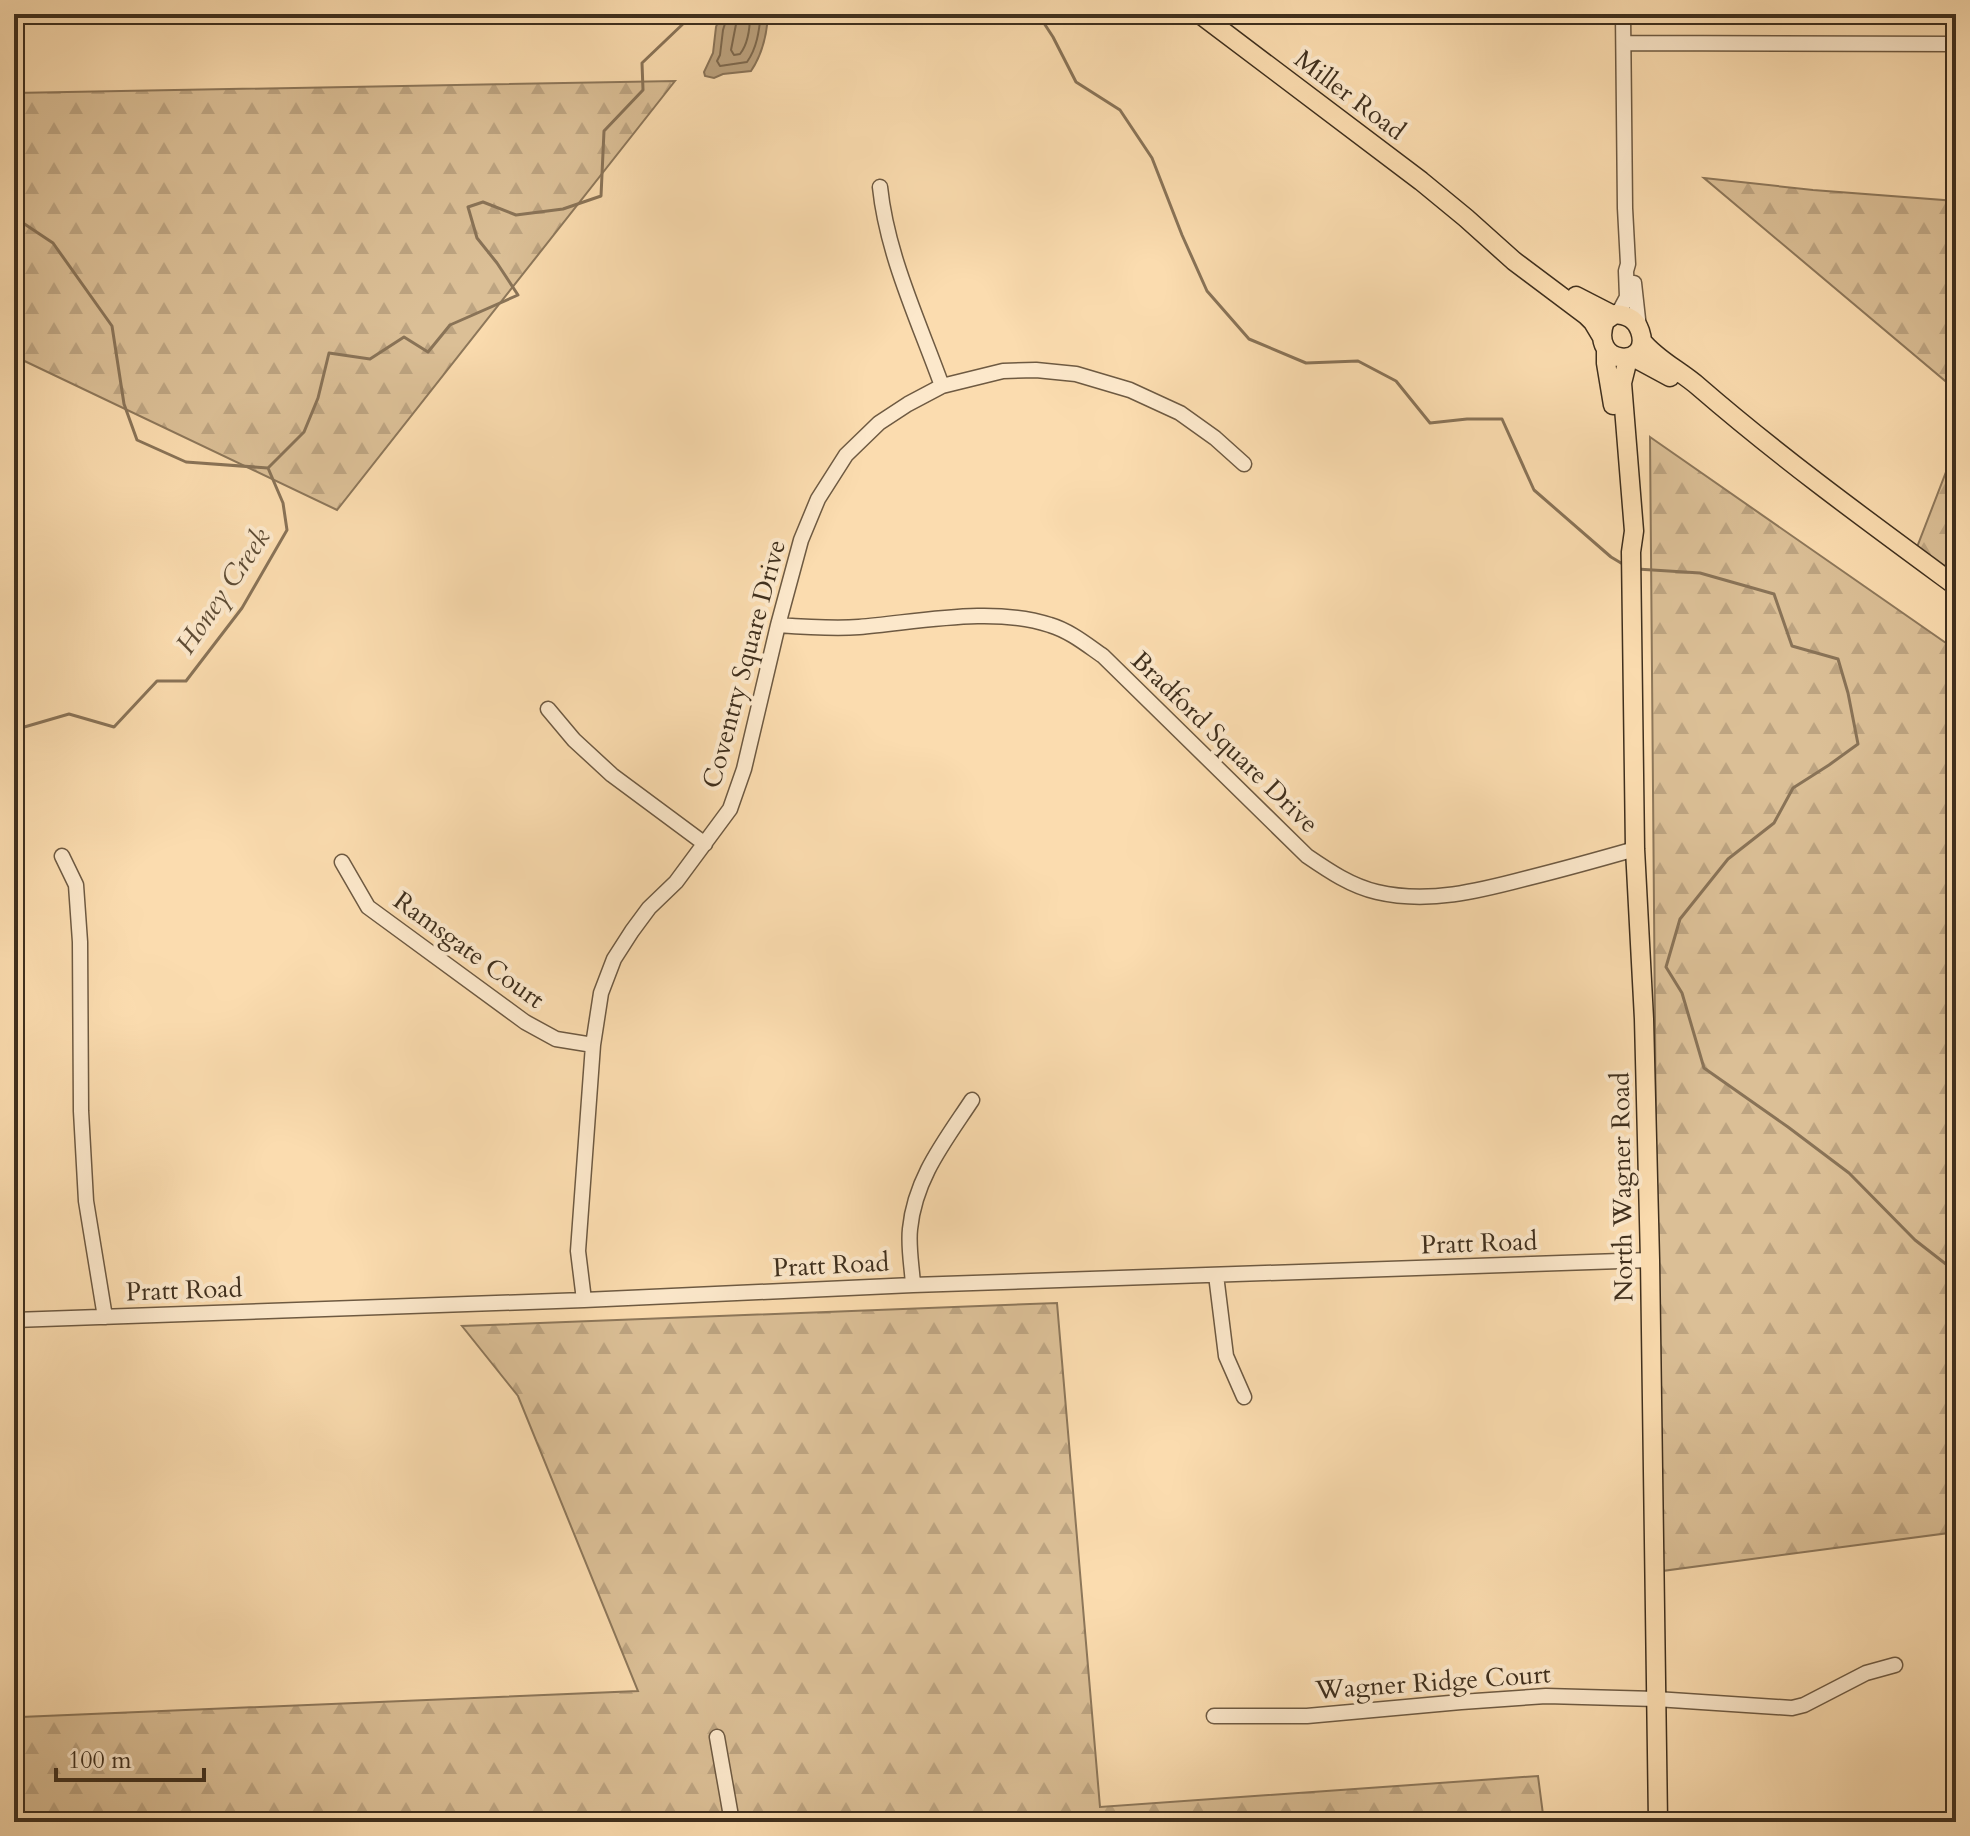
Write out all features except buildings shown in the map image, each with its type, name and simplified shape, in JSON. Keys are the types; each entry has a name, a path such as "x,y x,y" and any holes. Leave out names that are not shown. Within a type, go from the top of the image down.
{"main road":[{"name":"Miller Road","path":"1200,14 1421,181 1514,261 1586,315 1604,343"},
{"name":"Miller Road","path":"1466,218 1578,298 1615,315"},
{"path":"1635,346 1616,357 1610,354 1604,343 1605,321 1615,315 1630,318 1635,346 1668,375 1765,447 1790,461 1956,586"},
{"name":"North Wagner Road","path":"1604,343 1631,562"},
{"name":"North Wagner Road","path":"1635,346 1622,383 1634,531 1631,562 1635,849 1644,1019 1650,1260 1658,1822"}],"street":[{"name":"North Wagner Road","path":"1615,315 1627,297 1628,264 1623,14"},
{"path":"1624,43 1956,44"},
{"path":"880,187 890,244 942,386"},
{"name":"North Wagner Road","path":"1628,264 1632,269 1635,346"},
{"name":"Coventry Square Drive","path":"584,1300 578,1251 593,1045 601,993 614,959 649,908 676,882 730,809 744,769 801,540 818,499 846,455 879,423 942,386 1003,371 1036,370 1076,374 1130,390 1180,413 1244,464"},
{"name":"Bradford Square Drive","path":"778,625 856,627 992,615 1023,618 1053,626 1103,656 1307,856 1337,877 1376,892 1411,897 1483,891 1635,849"},
{"path":"548,709 574,740 612,775 705,844"},
{"path":"62,856 76,885 86,1201 105,1317"},
{"name":"Ramsgate Court","path":"342,862 368,907 513,1013 556,1039 593,1045"},
{"path":"913,1285 910,1232 914,1201 943,1142 972,1100"},
{"name":"Pratt Road","path":"14,1320 1650,1260"},
{"path":"1216,1275 1226,1356 1244,1397"},
{"name":"Wagner Ridge Court","path":"1214,1716 1307,1716 1546,1696 1792,1708 1804,1705 1866,1673 1895,1665"},
{"path":"717,1737 732,1822"}],"green space":[{"path":"675,81 337,510 14,356 14,93"},
{"path":"1704,178 1956,201 1956,390"},
{"path":"1650,437 1956,650 1956,1532 1662,1571"},
{"path":"1956,446 1956,586 1914,555"},
{"path":"1057,1303 1100,1807 1538,1776 1544,1822 14,1822 14,1755 21,1717 638,1691 518,1396 462,1326"}],"water":[{"path":"721,14 768,14 764,44 751,71 714,78 705,76"}],"waterway":[{"name":"Honey Creek","path":"268,468 304,432 318,398 329,353 370,359 404,337 428,352 450,325 518,295 477,238 468,207 483,202 516,215 563,209 601,196 604,131 643,90 642,63 685,22 679,14"},
{"path":"1038,14 1076,82 1120,110 1152,158 1207,291 1249,339 1306,363 1358,361 1396,381 1430,423 1502,419 1534,490 1611,557 1626,566"},
{"path":"14,217 53,243 112,326 124,404 137,440 186,462 268,468"},
{"name":"Honey Creek","path":"14,730 69,714 114,727 157,681 186,681 242,608 287,530 283,503 268,468"},
{"path":"1637,569 1700,573 1774,594 1792,646 1838,659 1858,744 1793,788 1774,823 1728,859 1680,919 1666,967 1682,993 1704,1068 1849,1173 1915,1240 1956,1272"}]}
